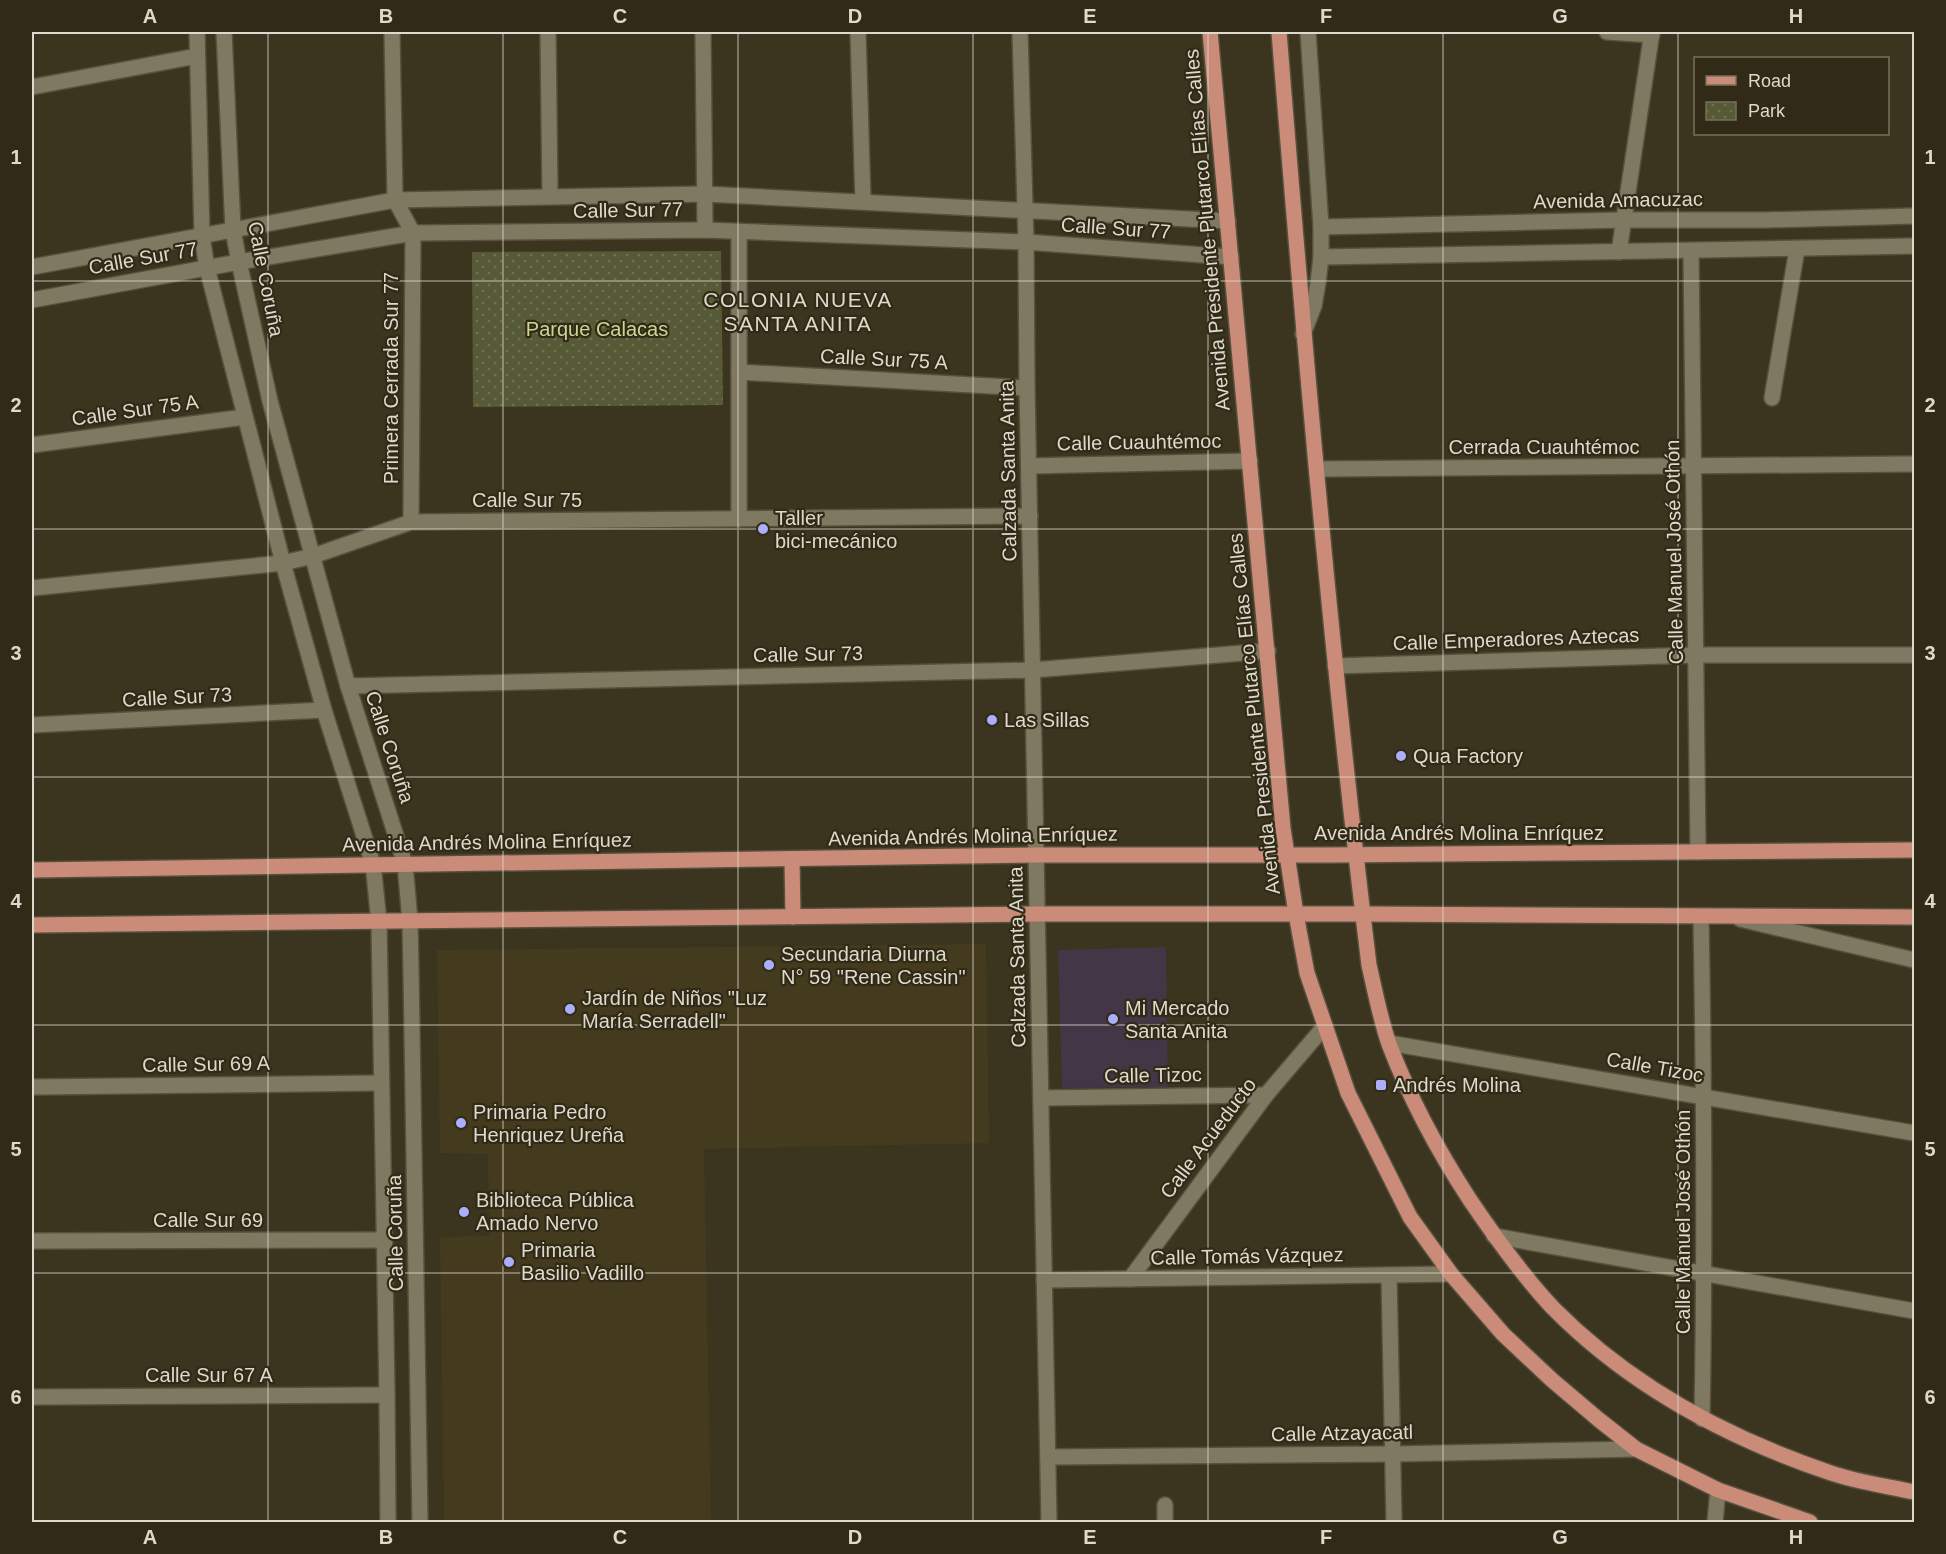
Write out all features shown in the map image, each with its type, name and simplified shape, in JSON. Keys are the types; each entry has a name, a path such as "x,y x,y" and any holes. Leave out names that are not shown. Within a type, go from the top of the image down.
{"main road":[{"name":"Avenida Presidente Plutarco Elías Calles","path":"1210,32 1287,855 1307,973 1348,1092 1410,1216 1451,1274 1503,1334 1552,1380 1636,1449 1718,1490 1810,1522"},
{"path":"1279,32 1303,334 1335,666 1369,965 1389,1043 1419,1114 1450,1169 1494,1236 1552,1307 1636,1379 1702,1419 1761,1448 1833,1474 1914,1492"},
{"name":"Avenida Andrés Molina Enríquez","path":"32,870 1036,855 1356,855 1914,850"},
{"path":"792,859 793,917"},
{"path":"32,925 1037,914 1914,917"}],"street":[{"name":"Calle Coruña","path":"197,32 202,236 207,268 283,563 324,710 373,864 380,922 388,1522"},
{"name":"Calle Coruña","path":"224,32 233,230 238,262 270,401 348,686 405,864 410,921 420,1522"},
{"path":"392,32 395,200 413,233"},
{"path":"548,32 550,196"},
{"path":"703,32 705,230"},
{"path":"858,32 863,202"},
{"name":"Calzada Santa Anita","path":"1020,32 1026,243 1049,1522"},
{"path":"1303,334 1314,306 1321,257 1308,32"},
{"path":"1607,32 1652,33 1619,252"},
{"path":"32,87 197,56"},
{"name":"Calle Sur 77","path":"32,267 395,200 705,194 1228,221"},
{"name":"Avenida Amacuzac","path":"1321,227 1914,216"},
{"name":"Calle Sur 77","path":"32,300 413,233 705,230 1026,243 1231,257"},
{"path":"739,231 739,519"},
{"name":"Primera Cerrada Sur 77","path":"411,522 413,233"},
{"path":"1321,257 1914,246"},
{"path":"1772,398 1797,249"},
{"name":"Calle Manuel José Othón","path":"1691,251 1698,852"},
{"name":"Calle Sur 75 A","path":"739,372 1027,388"},
{"name":"Calle Sur 75 A","path":"32,445 245,417"},
{"name":"Calle Cuauhtémoc","path":"1029,466 1250,461"},
{"name":"Cerrada Cuauhtémoc","path":"1317,469 1914,464"},
{"name":"Calle Sur 75","path":"32,588 283,563 313,556 411,522 1030,516"},
{"name":"Calle Sur 73","path":"348,686 1032,670 1268,651"},
{"name":"Calle Emperadores Aztecas","path":"1335,666 1697,655 1914,655"},
{"name":"Calle Sur 73","path":"32,725 324,710"},
{"name":"Calle Manuel José Othón","path":"1701,917 1705,1274 1702,1419"},
{"path":"1731,917 1914,960"},
{"name":"Calle Acueducto","path":"1130,1279 1266,1095 1324,1027"},
{"name":"Calle Tizoc","path":"1389,1043 1914,1133"},
{"name":"Calle Sur 69 A","path":"32,1088 381,1083"},
{"name":"Calle Tizoc","path":"1041,1098 1266,1095"},
{"path":"1494,1236 1914,1311"},
{"name":"Calle Sur 69","path":"32,1241 385,1240"},
{"name":"Calle Tomás Vázquez","path":"1044,1280 1451,1274"},
{"path":"1389,1275 1394,1522"},
{"name":"Calle Sur 67 A","path":"32,1397 387,1395"},
{"name":"Calle Atzayacatl","path":"1048,1457 1636,1449"},
{"path":"1715,1522 1718,1490"},
{"path":"1165,1505 1165,1522"}],"shaded area":[{"path":"986,944 989,1143 704,1149 711,1522 444,1522 440,1237 489,1236 488,1154 440,1153 437,950"},
{"name":"Mi Mercado Santa Anita","path":"1166,947 1168,1087 1062,1088 1058,950"}],"green space":[{"name":"Parque Calacas","path":"721,251 723,405 473,407 472,252"}],"place":[{"name":"Taller bici-mecánico","path":"763,529"},
{"name":"Las Sillas","path":"992,720"},
{"name":"Qua Factory","path":"1401,756"},
{"name":"Secundaria Diurna N° 59 \"Rene Cassin\"","path":"769,965"},
{"name":"Jardín de Niños \"Luz María Serradell\"","path":"570,1009"},
{"name":"Mi Mercado Santa Anita","path":"1113,1019"},
{"name":"Andrés Molina","path":"1381,1085"},
{"name":"Primaria Pedro Henriquez Ureña","path":"461,1123"},
{"name":"Biblioteca Pública Amado Nervo","path":"464,1212"},
{"name":"Primaria Basilio Vadillo","path":"509,1262"}],"district":[{"name":"COLONIA NUEVA SANTA ANITA","path":"798,312"}]}
